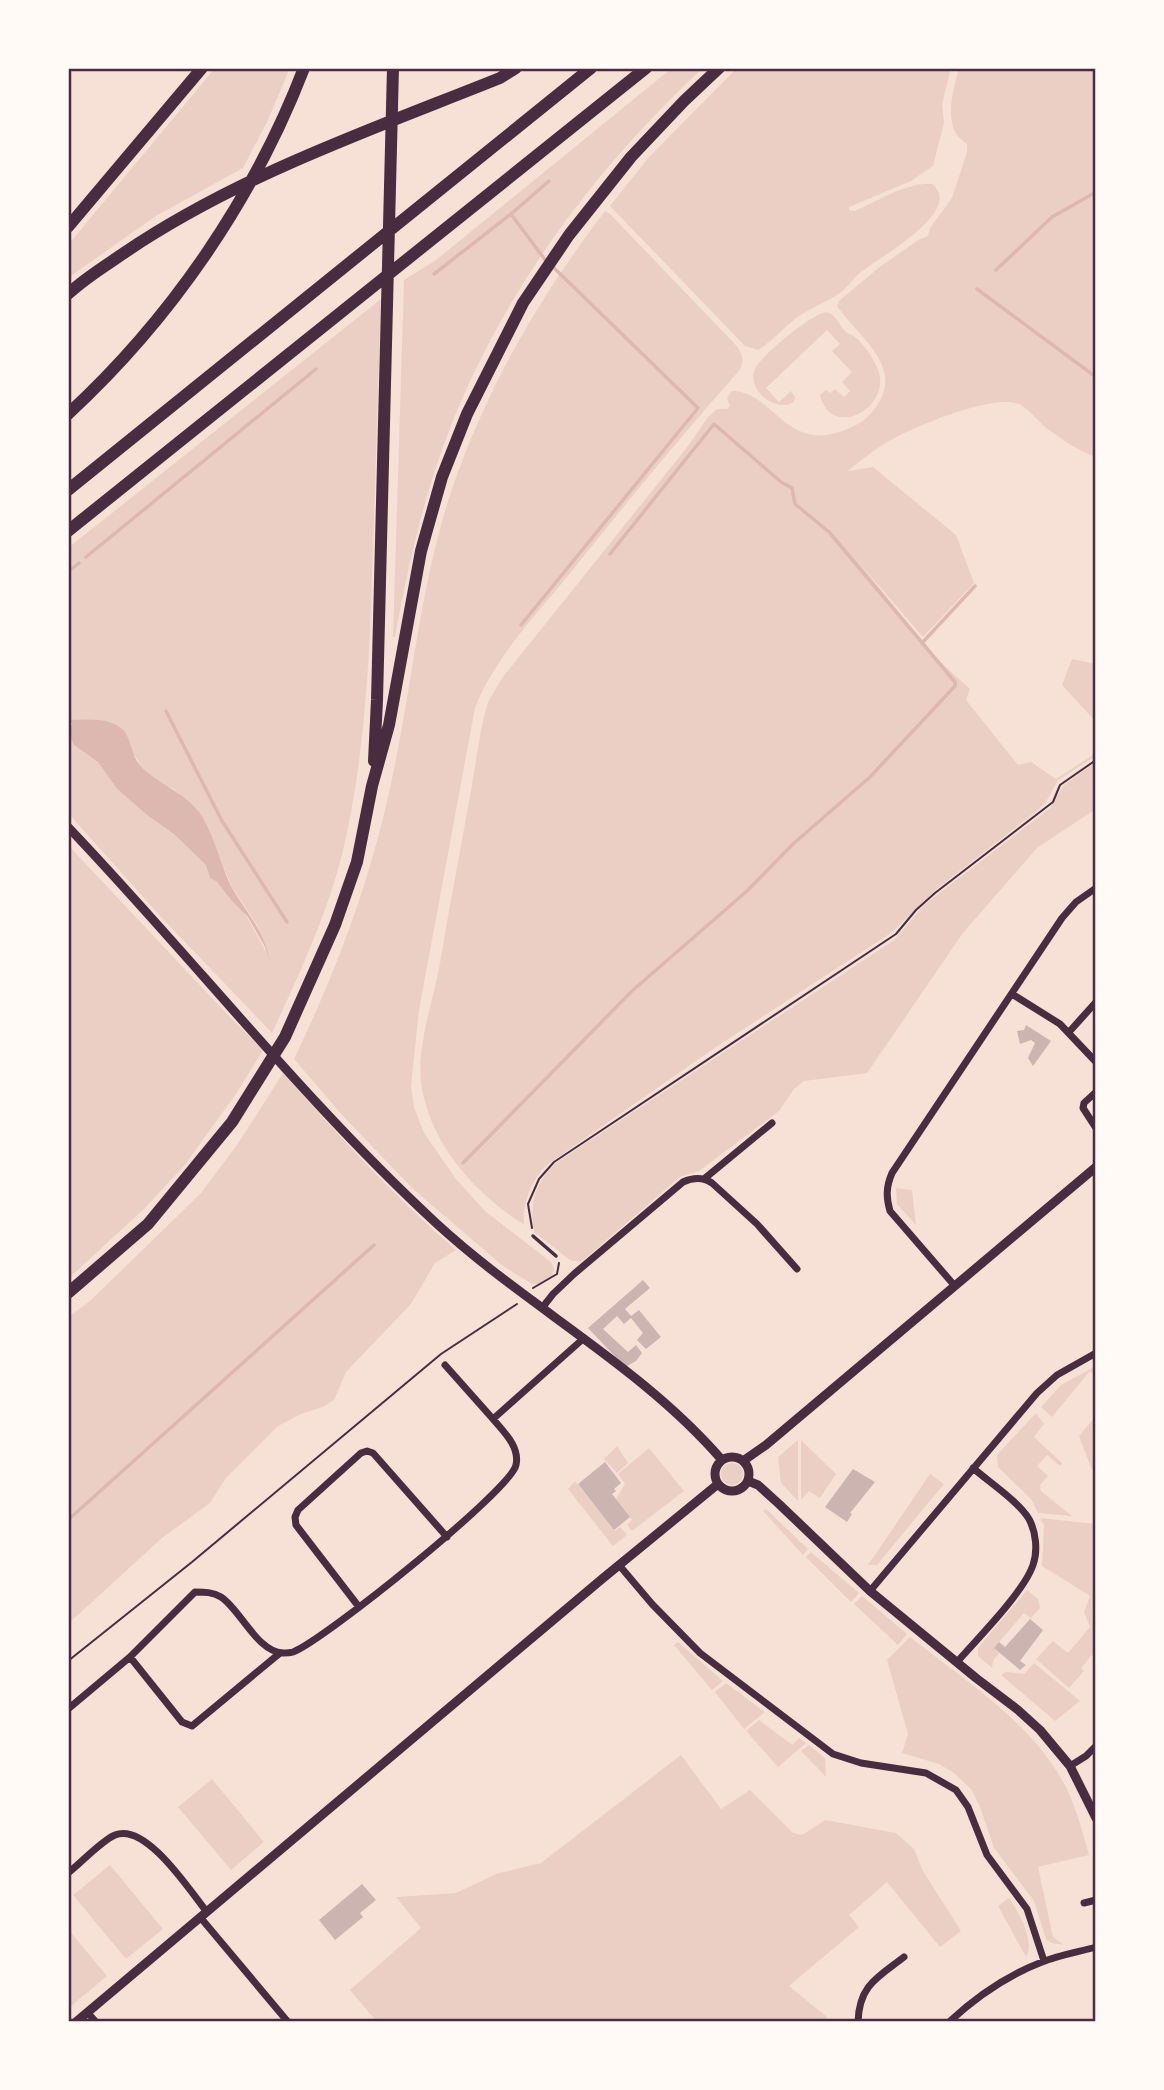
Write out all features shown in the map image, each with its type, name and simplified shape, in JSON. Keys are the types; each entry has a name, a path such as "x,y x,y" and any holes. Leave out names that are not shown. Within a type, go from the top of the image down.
{"highway":[{"path":"68,227 202,68"},
{"path":"68,414 137,342 185,286 263,158 304,68"},
{"path":"372,786 388,330 393,68"},
{"path":"68,294 163,227 235,189 315,153 500,78 516,68"},
{"path":"68,490 591,68"},
{"path":"68,531 646,68"},
{"path":"68,1293 148,1224 232,1122 285,1037 335,925 357,862 372,786 389,725 421,551 442,477 467,414 523,303 569,235 631,157 719,68"}],"street":[{"path":"68,827 346,1134 444,1231 584,1338 694,1429 722,1460"},
{"path":"954,1285 890,1211 887,1201 888,1184 892,1173 1062,918 1076,902 1096,888"},
{"path":"1012,994 1070,1031 1096,1062"},
{"path":"1070,1031 1096,1002"},
{"path":"1096,1093 1084,1103 1083,1112 1096,1128"},
{"path":"704,1179 772,1123"},
{"path":"744,1461 1096,1167"},
{"path":"542,1308 573,1274 683,1182 692,1179 704,1179 712,1183 757,1224 797,1269"},
{"path":"493,1419 584,1338"},
{"path":"870,1591 1046,1385 1070,1367 1096,1353"},
{"path":"68,1709 130,1657 195,1592 221,1596 265,1646 280,1653 293,1652 359,1607 447,1537 509,1479 515,1470 517,1458 514,1447 493,1419 445,1365"},
{"path":"359,1607 296,1525 295,1517 298,1510 361,1453 373,1453 447,1537"},
{"path":"733,1457 744,1461 749,1470 748,1481 741,1489 732,1491 718,1485 716,1469 722,1460 733,1457"},
{"path":"957,1662 1022,1585 1032,1569 1036,1549 1028,1517 973,1468"},
{"path":"748,1481 758,1485 870,1591 1040,1730 1070,1766 1096,1818"},
{"path":"76,2022 619,1565 718,1485"},
{"path":"619,1565 660,1614 700,1653 834,1754 861,1763 926,1773 956,1790 968,1807 987,1855 1027,1909 1044,1961"},
{"path":"130,1657 182,1722 192,1726 280,1653"},
{"path":"1070,1766 1096,1746"},
{"path":"68,1873 114,1835 134,1835 149,1843 288,2022"},
{"path":"1084,1903 1096,1900"},
{"path":"949,2022 994,1987 1044,1961 1096,1947"},
{"path":"858,2022 860,2003 869,1985 904,1957"},
{"path":"88,2013 96,2022"}],"lane":[{"path":"533,1236 556,1256"}],"path":[{"path":"533,1236 528,1204 539,1179 554,1162 896,934 935,893 1053,802 1060,785 1096,760"},
{"path":"68,1661 192,1562 441,1354 517,1303 523,1293 557,1274 560,1266 556,1256"}],"shaded area":[{"path":"215,68 290,68 267,122 243,168 156,216 68,278 68,245"},
{"path":"672,68 703,68 625,148 555,235 496,330 471,380 431,482 393,637 404,280 436,260"},
{"path":"737,68 951,68 942,104 944,123 933,166 911,181 849,207 849,210 855,211 903,189 922,184 932,184 939,195 937,207 928,220 899,246 860,273 840,293 799,316 758,350 745,346 610,206 649,157"},
{"path":"959,68 1096,68 1096,457 1078,449 1045,427 1021,405 1009,402 974,407 915,428 882,445 848,471 873,467 956,535 974,583 923,637 861,565 935,657 970,689 966,700 1018,765 1031,762 1056,779 1096,753 1096,756 1058,780 1046,802 1037,811 938,888 891,933 716,1047 548,1164 529,1192 524,1225 475,1185 448,1152 429,1115 421,1079 420,1062 425,1029 440,963 488,702 502,678 688,446 708,417 717,409 727,409 730,406 727,398 732,391 758,400 793,428 807,434 823,435 851,428 873,411 882,395 885,381 883,367 867,342 837,306 839,301 877,269 928,236 930,228 952,198 967,152 967,145 955,132 951,117"},
{"path":"605,211 734,343 741,352 742,363 739,371 516,639 493,672 475,708 419,1010 411,1086 414,1107 424,1133 456,1179 485,1211 552,1263 554,1270 551,1278 539,1284 532,1284 503,1266 412,1188 343,1116 294,1059 339,955 375,848 393,774 433,559 452,489 482,414 517,344 537,309"},
{"path":"381,299 370,626 357,779 342,855 328,901 302,968 272,1033 161,917 68,813 68,732 74,745 98,762 117,789 175,835 207,865 210,878 217,882 244,912 269,957 257,925 232,887 201,815 174,789 157,781 142,767 113,723 68,719 68,548"},
{"path":"826,312 833,315 845,331 862,344 879,373 880,386 876,398 868,408 846,417 835,416 826,408 820,395 826,390 830,393 835,389 844,397 850,391 842,382 852,372 832,351 840,344 827,330 766,388 779,402 791,391 795,397 794,402 779,404 764,398 753,377 759,363 776,346 799,327"},
{"path":"1072,659 1096,664 1096,722 1062,685"},
{"path":"68,719 102,720 121,728 140,765 185,798 199,812 231,886 263,940 270,962 248,917 217,882 210,878 206,865 175,835 117,789 98,762 74,745 68,732 72,724"},
{"path":"1096,762 1096,809 1037,848 963,933 867,1073 804,1081 794,1089 779,1111 699,1171 680,1177 581,1262 570,1260 534,1232 532,1212 535,1194 543,1178 556,1163 894,940 924,905 1050,808 1064,785"},
{"path":"68,845 263,1050 236,1094 184,1166 144,1209 68,1279"},
{"path":"283,1073 388,1187 456,1250 435,1263 411,1304 346,1372 334,1400 278,1426 226,1478 210,1503 162,1538 68,1624 68,1317 90,1301 201,1193 237,1145"},
{"path":"896,1188 912,1190 916,1225 897,1204"},
{"path":"1096,1366 1096,1376 1090,1371 1052,1417 1041,1407 1061,1385"},
{"path":"1036,1413 1044,1424 1034,1437 1062,1463 1060,1466 1047,1455 1037,1466 1048,1476 1040,1485 1041,1491 1072,1516 1038,1513 1031,1499 998,1467 997,1455"},
{"path":"1096,1416 1096,1465 1092,1470 1079,1436"},
{"path":"798,1440 798,1501 781,1483 778,1457"},
{"path":"801,1440 836,1474 820,1498 809,1491 801,1500"},
{"path":"617,1446 628,1463 617,1473 604,1459"},
{"path":"649,1448 684,1491 632,1531 627,1525 632,1520 616,1499 625,1484 618,1474"},
{"path":"732,1463 742,1470 743,1474 736,1484 732,1485 722,1478 721,1474 728,1464"},
{"path":"930,1474 944,1484 877,1565 868,1565"},
{"path":"575,1481 615,1531 620,1527 627,1535 613,1546 568,1489"},
{"path":"766,1509 808,1549 803,1555 763,1511"},
{"path":"1040,1518 1096,1524 1096,1657 1092,1655 1081,1668 1084,1671 1069,1688 1036,1659 1053,1641 1068,1653 1090,1627 1084,1612 1090,1596 1042,1566 1044,1525"},
{"path":"811,1552 859,1593 851,1602 806,1557"},
{"path":"1027,1590 1038,1599 1040,1608 1031,1618 1024,1613 994,1648 999,1653 992,1668 978,1656 978,1648"},
{"path":"862,1596 907,1634 898,1645 854,1604"},
{"path":"910,1637 1008,1714 1042,1750 1067,1790 1089,1855 1038,1867 1053,1937 1064,1945 1051,1943 1046,1939 1034,1901 994,1848 971,1789 954,1773 939,1764 902,1753 908,1734 887,1660"},
{"path":"678,1642 723,1681 712,1690 674,1645"},
{"path":"1034,1663 1080,1701 1055,1721 1001,1675 1006,1672 1024,1674"},
{"path":"726,1683 765,1712 744,1729 715,1692"},
{"path":"759,1720 792,1745 799,1738 806,1743 778,1767 746,1731"},
{"path":"809,1745 825,1758 826,1777 801,1751"},
{"path":"681,1755 721,1809 750,1790 793,1833 802,1835 825,1820 896,1833 914,1849 923,1871 961,1931 940,1947 887,1882 849,1915 859,1927 789,1986 827,2017 824,2022 377,2022 350,1990 421,1928 396,1897 456,1893 496,1874 541,1863"},
{"path":"212,1779 264,1842 231,1870 178,1807"},
{"path":"110,1865 163,1929 126,1959 73,1895"},
{"path":"1009,1898 1027,1935 1029,1951 1026,1957 998,1906"},
{"path":"68,1929 107,1976 70,2007 68,2005"}],"building":[{"path":"1026,1025 1051,1041 1033,1066 1028,1058 1035,1043 1031,1040 1020,1044 1017,1031 1024,1030"},
{"path":"643,1280 650,1288 625,1309 631,1316 639,1310 661,1337 646,1349 637,1340 643,1333 631,1318 624,1324 617,1316 603,1329 628,1352 636,1345 642,1353 636,1361 625,1367 588,1328"},
{"path":"605,1462 621,1483 612,1494 630,1517 614,1530 578,1484"},
{"path":"853,1469 875,1482 850,1513 852,1514 847,1522 825,1507"},
{"path":"1030,1619 1043,1630 1020,1661 1026,1665 1020,1670 994,1648 999,1642 1005,1647"},
{"path":"362,1884 376,1900 360,1913 363,1917 335,1940 319,1920"}],"waterway":[{"path":"511,214 549,181"},
{"path":"996,270 1052,217 1096,192"},
{"path":"434,274 511,214 546,261"},
{"path":"521,625 698,408 552,266"},
{"path":"977,289 1096,377"},
{"path":"86,557 316,369"},
{"path":"463,1163 632,991 747,891 793,844 870,777 955,686 955,682 829,532 795,504 792,488 781,482 714,424 610,554"},
{"path":"68,572 79,563"},
{"path":"922,643 975,586"},
{"path":"166,711 222,821 287,922"},
{"path":"68,1520 374,1245"}]}
